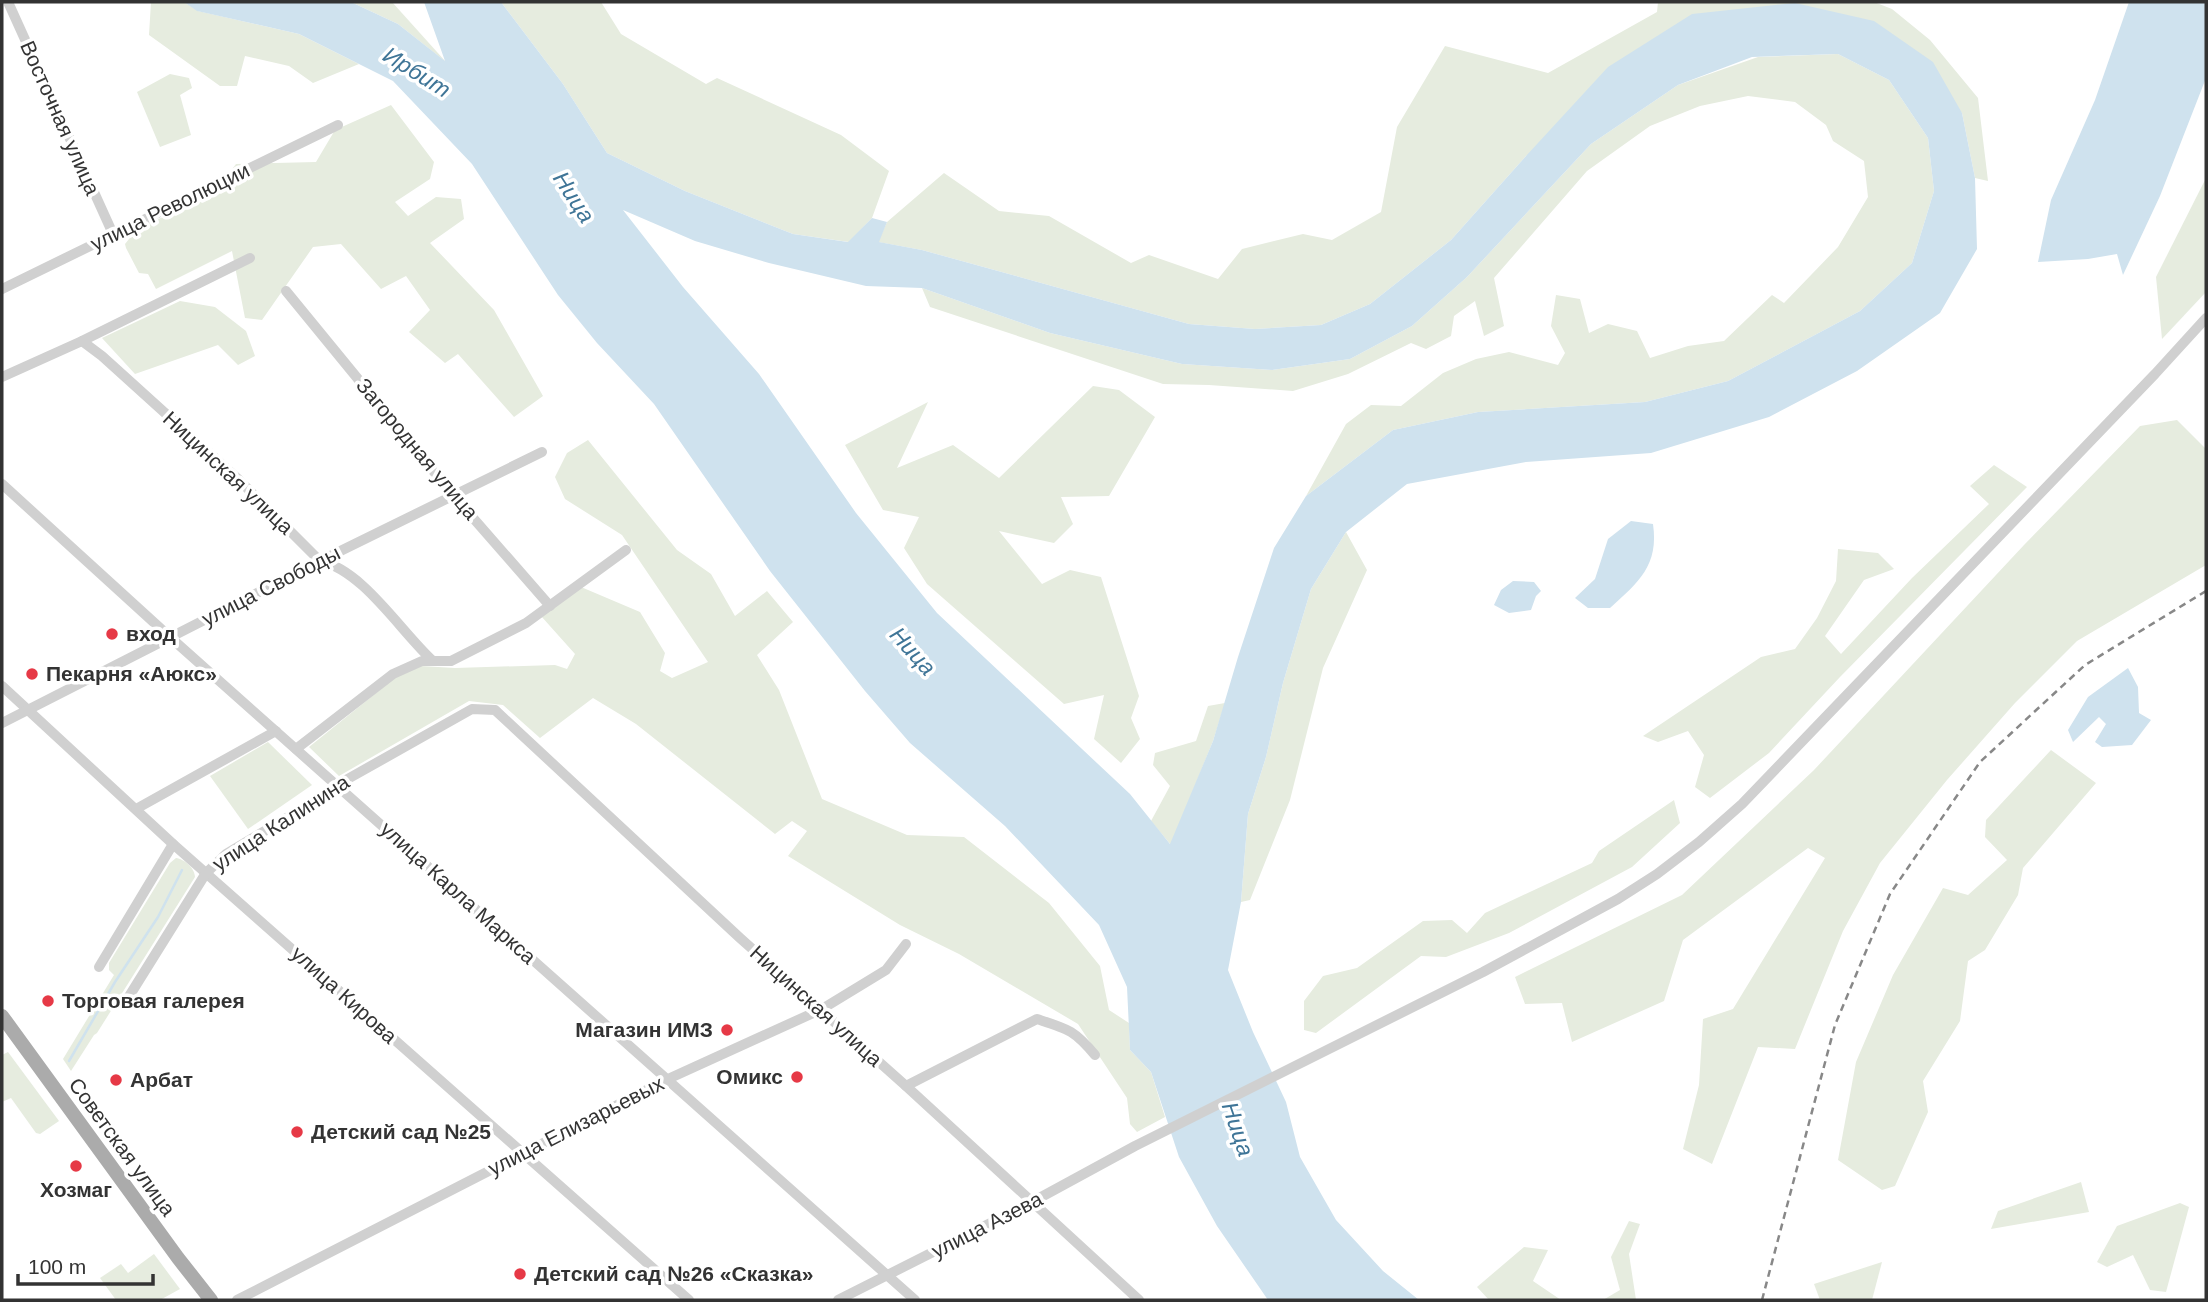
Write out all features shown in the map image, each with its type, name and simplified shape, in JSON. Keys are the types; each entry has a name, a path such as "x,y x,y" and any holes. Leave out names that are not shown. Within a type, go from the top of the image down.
{"main road":[{"name":"Советская улица","path":"2,1016 211,1300"}],"street":[{"name":"Восточная улица","path":"4,2 113,234"},
{"name":"улица Революции","path":"2,289 338,125"},
{"path":"2,377 82,341 250,258"},
{"name":"Загородная улица","path":"286,291 453,495 550,606"},
{"name":"улица Азева","path":"838,1300 1032,1202 1135,1146 1483,972 1618,899 1657,874 1742,804 2206,318"},
{"name":"Ницинская улица","path":"82,341 238,479 320,561 331,563 349,573 433,661"},
{"name":"улица Свободы","path":"2,723 320,561 542,452"},
{"name":"улица Карла Маркса","path":"2,484 171,638 915,1300"},
{"path":"296,749 393,674 422,661 451,661 526,623 626,550"},
{"name":"улица Кирова","path":"2,685 173,844 688,1300"},
{"name":"улица Калинина","path":"123,1006 206,873 226,854 337,785 472,709 495,710"},
{"name":"Ницинская улица","path":"495,710 740,938 822,1009 1139,1300"},
{"path":"136,809 276,731"},
{"path":"99,967 173,844"},
{"name":"улица Елизарьевых","path":"237,1300 668,1079 822,1009 886,970 906,944"},
{"path":"906,1086 1037,1019 1066,1028 1080,1037 1095,1055"}],"shaded area":[{"path":"151,2 184,2 198,11 299,34 359,64 313,83 289,66 245,56 237,86 220,86 149,35"},
{"path":"351,2 392,2 446,62 398,24"},
{"path":"501,2 601,2 621,34 706,84 717,78 841,135 889,171 872,218 849,242 793,234 685,191 607,153 563,84"},
{"path":"1658,2 1874,2 1892,9 1930,40 1978,98 1988,181 1975,178 1962,113 1795,3 1526,156 1451,240 1370,304 1321,325 1255,329 1189,324 922,250 878,242 887,222 944,173 999,211 1049,216 1131,263 1149,255 1218,279 1242,249 1303,234 1332,240 1381,212 1397,127 1445,46 1548,73 1657,12"},
{"path":"1838,54 1889,80 1928,138 1934,191 1912,263 1860,311 1728,381 1645,402 1478,412 1393,430 1306,496 1346,424 1371,405 1401,406 1443,373 1476,359 1509,352 1558,365 1565,353 1551,326 1556,295 1580,299 1589,333 1608,324 1637,331 1650,358 1688,346 1724,341 1772,295 1784,303 1838,247 1868,197 1864,161 1833,141 1826,125 1795,102 1748,96 1700,106 1650,126 1587,171 1494,278 1504,326 1484,336 1475,301 1454,316 1451,336 1426,349 1411,343 1348,374 1293,391 1163,384 930,307 922,288 1050,333 1182,364 1272,370 1350,359 1412,326 1467,277 1591,144 1678,85 1758,57"},
{"path":"170,74 189,78 192,88 180,95 191,135 160,147 137,92"},
{"path":"391,105 434,162 430,179 395,202 408,216 436,197 461,199 464,219 430,243 494,310 543,396 514,417 458,354 445,363 409,332 430,310 406,276 381,289 341,244 313,247 262,320 245,318 232,251 156,289 148,274 139,273 126,248 125,244 129,239 127,234 215,192 236,164 316,162 335,130"},
{"path":"2206,178 2206,292 2162,339 2156,277"},
{"path":"180,301 215,307 246,331 255,356 238,365 218,345 135,374 102,338"},
{"path":"1093,386 1119,390 1155,417 1109,496 1061,497 1073,524 1054,543 999,531 1042,584 1070,570 1101,577 1139,696 1131,718 1140,739 1121,763 1094,739 1104,695 1064,704 927,584 904,548 919,517 883,510 845,445 928,402 897,468 953,445 999,478"},
{"path":"2177,420 2206,449 2206,565 2077,641 2015,703 1947,780 1880,863 1843,931 1795,1049 1758,1047 1712,1164 1683,1149 1699,1085 1703,1019 1733,1009 1825,858 1808,848 1683,940 1664,1001 1572,1042 1562,1003 1525,1004 1515,977 1682,895 1814,770 2024,545 2140,426"},
{"path":"588,440 677,550 711,574 735,616 767,591 793,622 757,655 779,690 822,799 907,835 964,837 1049,903 1100,966 1109,1010 1129,1023 1130,1050 1151,1072 1165,1117 1137,1132 1130,1124 1127,1098 1078,1024 959,954 900,925 788,856 807,831 792,821 775,834 636,724 593,698 540,738 503,705 469,701 339,776 309,747 396,677 421,666 455,668 555,665 567,669 575,654 541,616 581,587 640,612 665,653 660,671 672,678 708,662 622,535 565,499 555,477 567,453"},
{"path":"1994,465 2027,487 1769,753 1710,798 1695,787 1704,755 1688,731 1658,742 1643,736 1761,657 1795,649 1817,618 1836,581 1838,549 1878,553 1894,569 1864,580 1825,636 1841,654 1912,578 1989,504 1970,486"},
{"path":"1346,532 1367,570 1323,668 1290,800 1250,900 1241,902 1248,814 1266,757 1283,683 1311,589"},
{"path":"1225,703 1213,741 1171,845 1151,821 1170,786 1153,765 1155,753 1196,741 1208,706"},
{"path":"268,742 312,785 248,829 210,776"},
{"path":"2051,750 2096,783 2023,868 2018,895 1985,950 1968,961 1960,1021 1923,1081 1928,1112 1895,1186 1882,1190 1838,1160 1856,1062 1893,975 1943,888 1968,895 2007,860 1985,837 1986,820"},
{"path":"1674,800 1680,823 1632,867 1509,933 1446,957 1421,956 1316,1033 1304,1030 1304,1001 1323,976 1357,968 1423,921 1452,920 1467,933 1485,913 1592,863 1599,851"},
{"path":"176,858 188,864 195,877 71,1071 63,1059 114,975 109,970 109,963 170,863"},
{"path":"8,1052 59,1121 40,1134 36,1133 11,1098 2,1102 2,1055"},
{"path":"2081,1182 2089,1212 1991,1229 1998,1211"},
{"path":"2180,1203 2189,1207 2166,1292 2150,1290 2133,1255 2107,1267 2097,1262 2117,1226"},
{"path":"1629,1221 1640,1224 1629,1254 1636,1300 1603,1300 1620,1290 1611,1257"},
{"path":"1524,1247 1548,1250 1533,1281 1561,1300 1489,1300 1477,1287"},
{"path":"154,1254 180,1289 160,1300 116,1300 100,1278 121,1264 128,1273"},
{"path":"1882,1262 1872,1300 1820,1300 1814,1284"}],"water":[{"path":"184,2 351,2 398,24 445,61 424,2 501,2 563,84 607,153 685,191 793,234 848,242 872,218 887,222 879,242 922,250 1189,324 1255,329 1321,325 1370,304 1451,240 1608,67 1692,14 1795,3 1874,21 1933,62 1962,113 1975,178 1977,249 1940,313 1857,371 1769,417 1651,453 1526,462 1407,484 1346,532 1311,589 1283,683 1266,757 1248,814 1241,902 1228,970 1286,1102 1300,1157 1336,1220 1383,1271 1419,1300 1268,1300 1217,1226 1179,1157 1151,1072 1130,1050 1127,987 1099,925 1005,826 910,743 865,691 770,571 654,404 597,343 558,295 472,164 393,81 299,34 197,11","holes":["1838,54 1889,80 1928,138 1934,191 1912,263 1860,311 1728,381 1645,402 1478,412 1393,430 1306,496 1274,548 1213,741 1170,844 1130,794 937,613 856,513 759,374 683,287 623,210 695,241 769,263 866,286 922,288 1050,333 1182,364 1272,370 1350,359 1412,326 1467,277 1591,144 1678,85 1752,57"]},
{"path":"2129,2 2206,2 2206,78 2160,196 2123,275 2117,254 2038,262 2051,200 2095,100"},
{"path":"1631,521 1653,524 1653,551 1650,562 1638,581 1610,608 1588,608 1575,598 1595,579 1608,539"},
{"path":"1513,581 1534,582 1541,591 1531,610 1509,613 1494,605 1501,590"},
{"path":"2128,668 2138,687 2139,713 2151,720 2132,745 2102,747 2095,742 2106,724 2099,717 2073,742 2068,730 2088,697"}],"waterway":[{"path":"69,1061 115,982 158,917 182,870"}],"railway":[{"path":"1762,1300 1835,1025 1890,894 1980,762 2085,665 2206,591"}],"place":[{"name":"вход","path":"112,634"},
{"name":"Пекарня «Аюкс»","path":"32,674"},
{"name":"Торговая галерея","path":"48,1001"},
{"name":"Магазин ИМЗ","path":"727,1030"},
{"name":"Омикс","path":"797,1077"},
{"name":"Арбат","path":"116,1080"},
{"name":"Детский сад №25","path":"297,1132"},
{"name":"Хозмаг","path":"76,1166"},
{"name":"Детский сад №26 «Сказка»","path":"520,1274"}],"water label":[{"name":"Ирбит","path":"417,72"},
{"name":"Ница","path":"574,197"},
{"name":"Ница","path":"913,651"},
{"name":"Ница","path":"1238,1129"}]}
